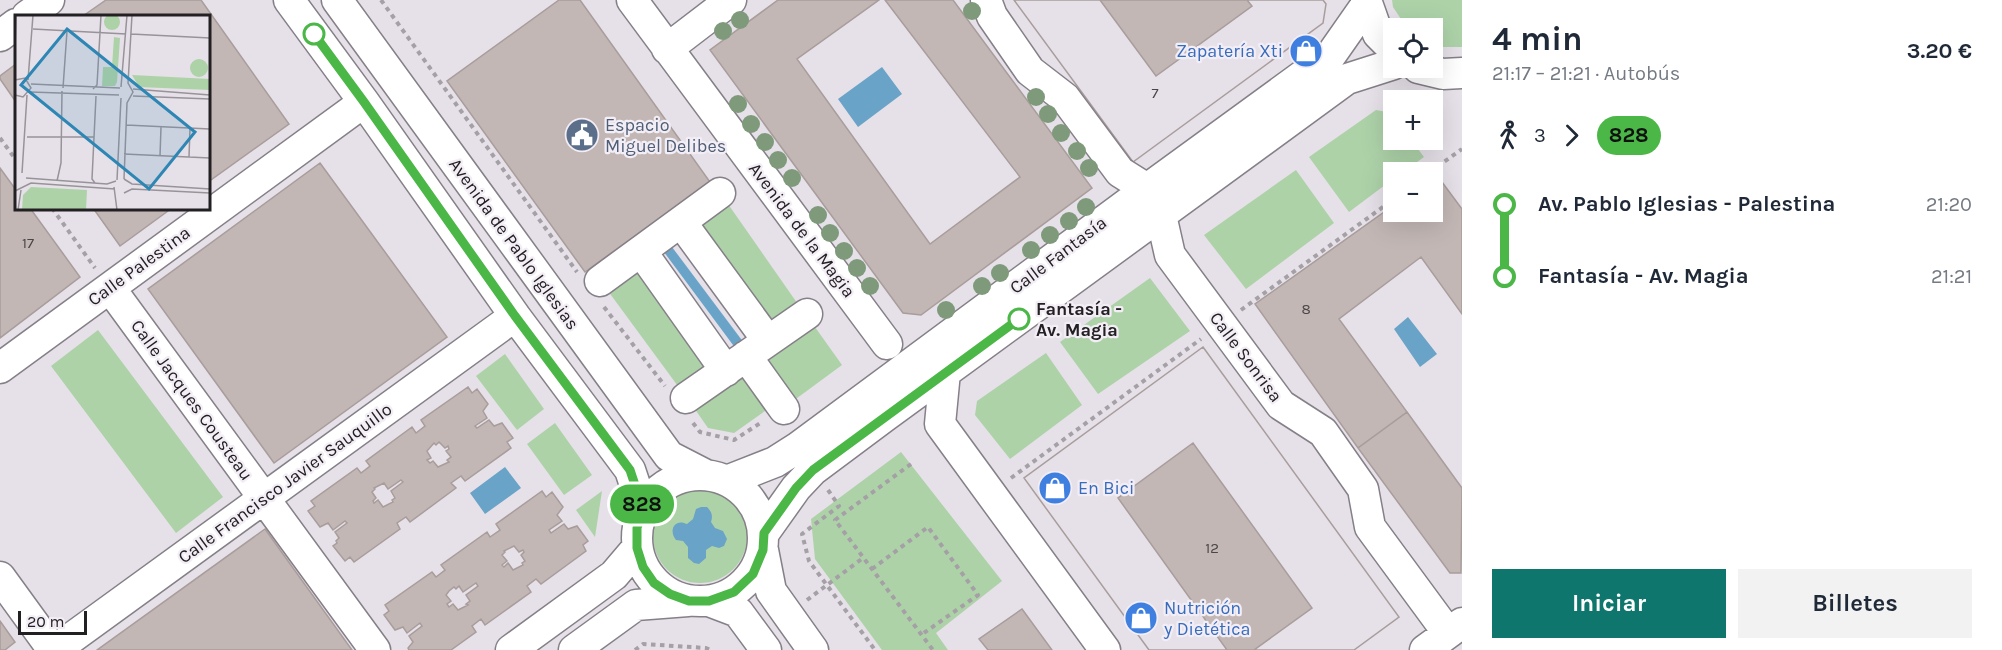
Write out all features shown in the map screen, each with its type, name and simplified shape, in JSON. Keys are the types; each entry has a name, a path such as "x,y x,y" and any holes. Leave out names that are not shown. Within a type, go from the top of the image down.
{"street":[{"path":"28,15 50,0"},
{"path":"289,0 515,316 630,470 643,509"},
{"name":"Avenida de Pablo Iglesias","path":"337,0 669,456 716,477"},
{"name":"Avenida de la Magia","path":"632,0 888,344"},
{"path":"667,49 730,0"},
{"path":"986,0 992,16 1030,71 1065,98 1120,172 1147,189"},
{"path":"1366,2 1378,34 1383,39"},
{"name":"Calle Fantasía","path":"763,542 796,488 880,404 936,362 1147,189 1331,56 1366,2"},
{"path":"0,36 15,25"},
{"name":"Calle Fantasía","path":"936,362 1161,215 1347,80 1383,68"},
{"name":"Calle Palestina","path":"0,368 364,102"},
{"path":"593,286 720,193"},
{"name":"Calle Sonrisa","path":"1161,215 1170,255 1281,405 1323,432 1364,489 1370,527 1455,628"},
{"path":"681,222 774,415"},
{"path":"641,251 746,356"},
{"name":"Calle Jacques Cousteau","path":"110,288 375,650"},
{"path":"683,405 746,356 807,314"},
{"name":"Calle Francisco Javier Sauquillo","path":"54,650 515,316"},
{"path":"940,424 880,404 888,344 936,362 940,424 1105,650"},
{"name":"Calle Fantasía","path":"716,477 775,462 880,404"},
{"path":"766,650 738,612 670,594 654,583 643,567 637,548 637,528 643,509 658,489 679,477 716,477 746,493 759,512 771,591 813,650"},
{"path":"574,650 636,605 699,601 734,592 753,574 763,542"},
{"path":"511,650 614,575 637,548"},
{"path":"0,577 54,650"},
{"path":"1425,650 1455,628"}],"path":[{"path":"381,0 683,405 700,432 734,440 774,415"},
{"path":"0,138 15,159"},
{"path":"1443,163 1462,149"},
{"path":"991,492 1383,207"},
{"path":"53,210 110,288"},
{"path":"911,464 835,520 933,650"},
{"path":"813,470 839,506 802,534 808,561 875,650"},
{"path":"872,569 928,527 978,594 921,635"},
{"path":"827,585 863,558"},
{"path":"635,650 643,644 711,650"}],"green space":[{"path":"1392,0 1462,0 1462,47 1443,47 1443,18 1400,18 1393,7"},
{"path":"1376,110 1383,111 1383,150 1419,150 1424,157 1417,162 1383,162 1383,186 1349,212 1309,157"},
{"path":"1296,170 1334,223 1246,289 1204,235"},
{"path":"728,204 802,310 771,329 696,225"},
{"path":"638,269 714,372 683,393 608,291"},
{"path":"1150,278 1190,331 1098,394 1060,342"},
{"path":"810,320 842,365 789,404 757,360"},
{"path":"98,330 223,497 176,533 51,366"},
{"path":"1046,353 1082,405 1010,459 975,415 977,401"},
{"path":"505,354 544,409 517,430 476,376"},
{"path":"744,367 772,406 734,433 708,428 692,405"},
{"path":"555,423 592,475 564,495 527,444"},
{"path":"901,452 1002,581 936,633 948,650 882,650 815,559 811,519"},
{"path":"700,489 718,493 733,503 743,518 747,536 743,554 733,569 718,579 700,583 682,579 667,569 657,554 653,536 657,518 667,503 682,493"},
{"path":"602,491 595,537 576,510"}],"water":[{"path":"882,67 902,94 858,127 838,99"},
{"path":"669,243 747,347 739,353 661,248"},
{"path":"1408,317 1437,354 1420,367 1394,329"},
{"path":"505,467 521,488 485,514 470,493"},
{"path":"701,507 709,509 712,514 711,522 715,528 723,531 727,539 724,546 719,548 712,546 706,550 706,558 699,564 688,558 688,547 683,541 676,540 673,529 676,524 687,524 693,519 696,509"}],"building":[{"path":"106,0 201,0 289,124 210,181 210,15 84,15"},
{"name":"Espacio Miguel Delibes","path":"559,0 580,0 710,182 585,272 447,81"},
{"path":"778,0 879,0 797,59 930,244 1020,177 885,0 953,0 1092,188 921,315 903,313 710,50"},
{"path":"1014,0 1100,0 1156,76 1252,6 1247,0 1323,0 1326,4 1323,23 1133,162"},
{"path":"1014,0 1323,0 1326,4 1323,23 1133,162"},
{"path":"15,65 15,101 0,79 0,76"},
{"path":"320,163 447,337 274,463 148,289"},
{"path":"0,168 15,189 15,210 31,210 80,277 0,338"},
{"path":"1443,183 1462,209 1462,314 1421,257 1339,319 1407,412 1358,448 1255,304 1383,213 1383,222 1443,222"},
{"path":"94,210 169,210 120,246"},
{"path":"1203,347 1399,617 1354,650 1254,650 1312,608 1193,443 1118,498 1227,650 1149,650 1024,478"},
{"path":"1203,347 1399,617 1354,650 1149,650 1024,478"},
{"path":"468,387 472,393 477,389 488,404 483,411 487,418 475,426 477,428 489,420 494,426 502,423 513,438 507,442 511,448 465,481 461,476 451,483 456,488 410,522 406,517 397,523 400,529 354,562 350,557 345,561 333,546 339,538 335,532 347,523 345,521 333,530 328,523 320,527 308,511 315,506 311,501 357,468 361,473 370,466 366,461 412,427 416,433 425,426 421,420","holes":["439,442 445,448 448,446 449,449 446,451 451,457 447,460 449,462 438,467 433,461 430,463 427,460 431,458 427,451 434,443 436,445","401,480 403,482 391,491 395,498 393,502 383,507 378,500 374,503 376,498 372,492 374,488 384,483 388,489"]},
{"path":"1407,412 1462,488 1461,573 1450,573 1358,448"},
{"path":"542,491 546,497 552,492 563,507 557,515 562,521 549,530 551,533 564,524 568,529 577,526 588,541 583,545 586,551 541,584 536,579 527,586 531,592 485,625 481,619 472,626 476,632 451,650 409,650 413,642 409,636 422,626 420,623 407,633 403,627 395,630 384,615 389,611 385,605 432,572 436,577 445,570 441,565 487,532 490,537 500,530 496,524","holes":["514,546 519,552 523,550 521,555 525,561 523,565 513,570 508,563 504,567 502,565 507,561 502,555 504,551","476,583 478,586 466,595 470,601 466,604 468,605 458,610 453,604 449,607 447,604 451,601 446,595 449,591 459,586 463,592"]},
{"path":"265,529 352,650 97,650"},
{"path":"1022,609 1052,650 988,650 979,639"},
{"path":"0,621 15,642 5,650 0,650"}],"bus line":[{"name":"828","path":"314,34 515,316 630,470 643,509 637,528 637,548 643,567 654,583 670,594 689,601 709,601 734,592 753,574 763,550 764,533 796,488 813,470 1019,319"}],"place":[{"name":"Zapatería Xti","path":"1306,51"},
{"name":"Espacio Miguel Delibes","path":"582,135"},
{"name":"Fantasía - Av. Magia","path":"1019,319"},
{"name":"En Bici","path":"1055,488"},
{"name":"Nutrición y Dietética","path":"1141,618"}]}
